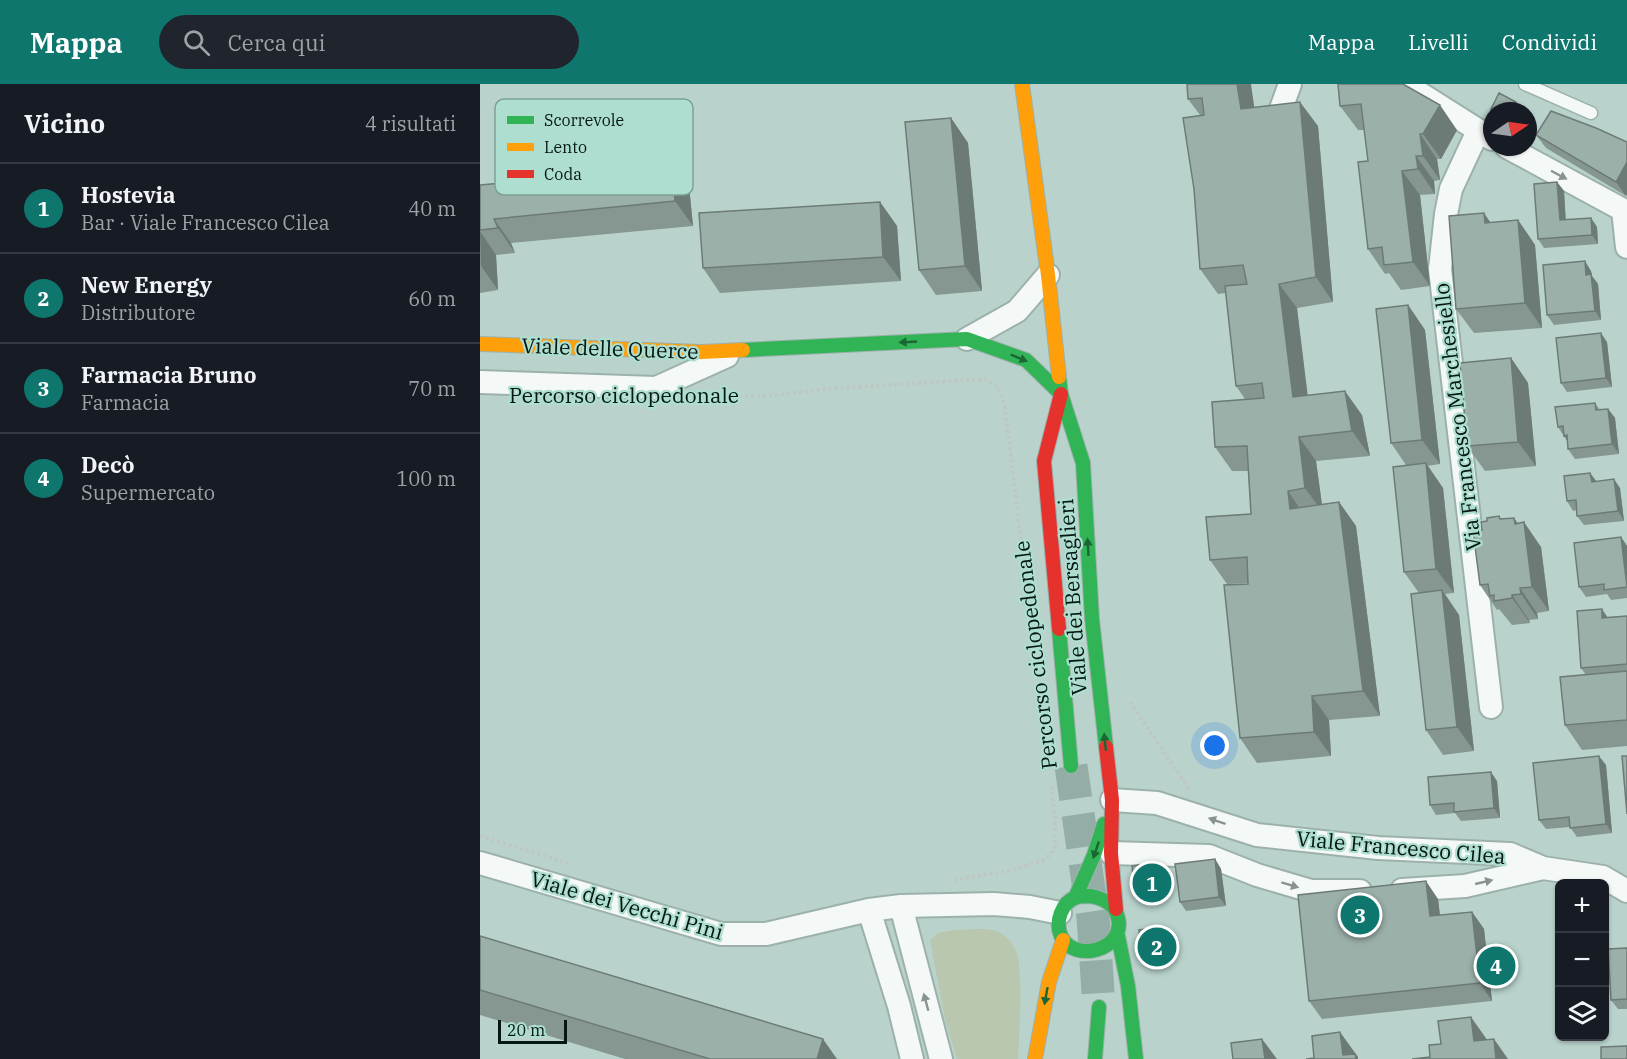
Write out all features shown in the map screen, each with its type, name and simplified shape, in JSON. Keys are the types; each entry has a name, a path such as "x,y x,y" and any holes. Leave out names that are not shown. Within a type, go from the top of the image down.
{"main road":[{"name":"Viale dei Bersaglieri","path":"1022,84 1048,275 1061,394 1083,463 1092,618 1112,800 1111,853 1116,909"},
{"name":"Viale delle Querce","path":"480,344 701,352 966,339 1026,360 1061,394"},
{"name":"Viale dei Bersaglieri","path":"1061,394 1044,461 1071,766"},
{"path":"1112,800 1094,855 1058,927 1063,940 1075,950 1095,951 1111,945 1118,936"},
{"path":"1067,905 1091,896 1105,900 1116,909 1120,923 1118,936 1128,986 1136,1059"},
{"path":"1035,1059 1049,982 1063,940"},
{"path":"1095,1059 1099,1007"}],"street":[{"path":"1278,117 1290,84"},
{"name":"Via Francesco Marchesiello","path":"1405,84 1483,134"},
{"name":"Via Francesco Marchesiello","path":"1483,138 1451,189 1440,269 1491,708"},
{"path":"1524,156 1625,211 1627,247"},
{"name":"Viale delle Querce","path":"966,339 1017,311 1048,275"},
{"name":"Viale delle Querce","path":"480,382 656,387 740,350"},
{"name":"Viale Francesco Cilea","path":"1112,800 1157,803 1257,835 1378,848 1510,854 1543,868 1603,877 1627,891"},
{"path":"1257,835 1257,875"},
{"name":"Viale Francesco Cilea","path":"1111,853 1209,856 1257,875 1311,891 1385,891 1465,886 1543,868"},
{"name":"Viale dei Vecchi Pini","path":"480,863 721,934 766,934 869,910 901,906 1067,905"},
{"path":"901,906 941,1059"},
{"path":"869,910 899,1006 912,1059"}],"lane":[{"path":"1525,84 1591,113"}],"path":[{"name":"Percorso ciclopedonale","path":"688,398 777,395 825,389 985,380 998,387 1005,407 1022,548"},
{"name":"Percorso ciclopedonale","path":"950,880 1008,871 1044,860 1055,849 1055,817 1050,782"},
{"path":"480,836 577,866"}],"green space":[{"path":"954,930 996,931 1008,939 1016,951 1020,973 1018,1059 957,1059 945,1019 930,940 938,933"}],"building":[{"path":"1187,84 1237,84 1241,109 1300,102 1316,277 1279,284 1293,397 1345,391 1352,431 1299,437 1305,488 1288,491 1290,509 1339,502 1363,691 1312,696 1314,732 1240,738 1224,585 1248,584 1247,557 1210,560 1206,517 1251,514 1247,446 1215,447 1212,402 1264,398 1262,383 1236,386 1225,286 1247,284 1243,265 1200,269 1194,189 1183,118 1204,115 1202,98 1188,99"},
{"path":"1338,84 1403,84 1440,105 1423,134 1420,134 1423,156 1416,156 1418,169 1402,171 1413,262 1384,265 1382,247 1368,249 1358,162 1368,161 1361,104 1340,106"},
{"path":"1499,93 1516,102 1494,102"},
{"path":"1551,111 1627,142 1627,162 1616,182 1537,136"},
{"path":"951,118 965,266 919,270 905,122"},
{"path":"1557,182 1560,220 1591,218 1592,235 1538,239 1534,184"},
{"path":"495,184 495,195 675,195 675,201 494,219 498,228 480,230 480,185"},
{"path":"880,202 883,257 703,268 699,213"},
{"path":"1484,213 1485,223 1518,220 1525,303 1456,309 1449,216"},
{"path":"1585,261 1586,275 1591,274 1595,311 1547,315 1543,265"},
{"path":"1408,305 1422,440 1391,443 1376,309"},
{"path":"1601,333 1606,378 1561,383 1556,338"},
{"path":"1511,358 1518,442 1467,446 1460,363"},
{"path":"1595,403 1596,410 1608,409 1612,444 1568,449 1567,435 1564,436 1563,426 1558,427 1555,407"},
{"path":"1426,463 1436,569 1404,572 1393,467"},
{"path":"1590,473 1592,482 1614,479 1618,511 1577,516 1576,500 1567,501 1564,476"},
{"path":"1499,516 1500,519 1514,518 1515,524 1524,522 1532,587 1520,588 1521,594 1512,595 1512,598 1494,601 1494,595 1490,596 1488,584 1480,585 1473,531 1482,530 1481,522 1487,521 1487,518"},
{"path":"1621,537 1627,587 1604,590 1604,584 1579,587 1574,543"},
{"path":"1442,590 1457,727 1426,730 1411,594"},
{"path":"1602,609 1602,618 1627,616 1627,664 1581,668 1577,611"},
{"path":"1627,671 1627,720 1565,725 1560,677"},
{"path":"1599,756 1606,824 1570,828 1569,817 1539,820 1533,763"},
{"path":"1622,756 1627,756 1627,814"},
{"path":"1491,772 1494,808 1454,812 1454,803 1430,805 1428,777"},
{"path":"1215,859 1219,897 1180,902 1175,864"},
{"path":"1157,862 1160,883 1134,886 1132,866"},
{"path":"1426,881 1430,916 1472,912 1480,983 1309,1001 1298,895"},
{"path":"1166,927 1169,954 1142,957 1139,930"},
{"path":"480,936 823,1039 817,1059 710,1059 480,990"},
{"path":"1627,948 1627,999 1611,1000 1609,949"},
{"path":"1471,1017 1474,1041 1494,1039 1496,1059 1412,1059 1430,1057 1429,1045 1441,1044 1438,1021"},
{"path":"1340,1032 1343,1055 1355,1054 1356,1059 1306,1059 1314,1058 1312,1036"},
{"path":"1262,1039 1265,1059 1233,1059 1231,1043"},
{"path":"1627,1046 1627,1059 1601,1059 1601,1047"}],"tunnel":[{"path":"1071,766 1093,917 1099,1007"}],"traffic: fast":[{"path":"743,350 967,339 1026,360 1061,394"},
{"path":"1059,377 1061,394 1083,463 1092,619 1106,747"},
{"path":"1059,629 1071,766"},
{"path":"1075,898 1094,855 1104,824"},
{"path":"1091,896 1112,906 1117,913 1118,929 1114,938 1107,945 1097,950 1076,950 1067,945 1061,936 1059,919 1063,908 1071,900 1091,896"},
{"path":"1118,936 1128,986 1136,1059"},
{"path":"1095,1059 1099,1007"}],"traffic: slow":[{"path":"1022,84 1048,275 1059,377"},
{"path":"480,344 701,352 743,350"},
{"path":"1035,1059 1049,982 1063,940"}],"traffic: jam":[{"path":"1059,629 1044,461 1061,394"},
{"path":"1106,747 1112,800 1111,853 1116,909"}],"place":[{"name":"Hostevia","path":"1152,883"},
{"name":"Farmacia Bruno","path":"1360,915"},
{"name":"New Energy","path":"1157,947"},
{"name":"Decò","path":"1496,966"}]}
